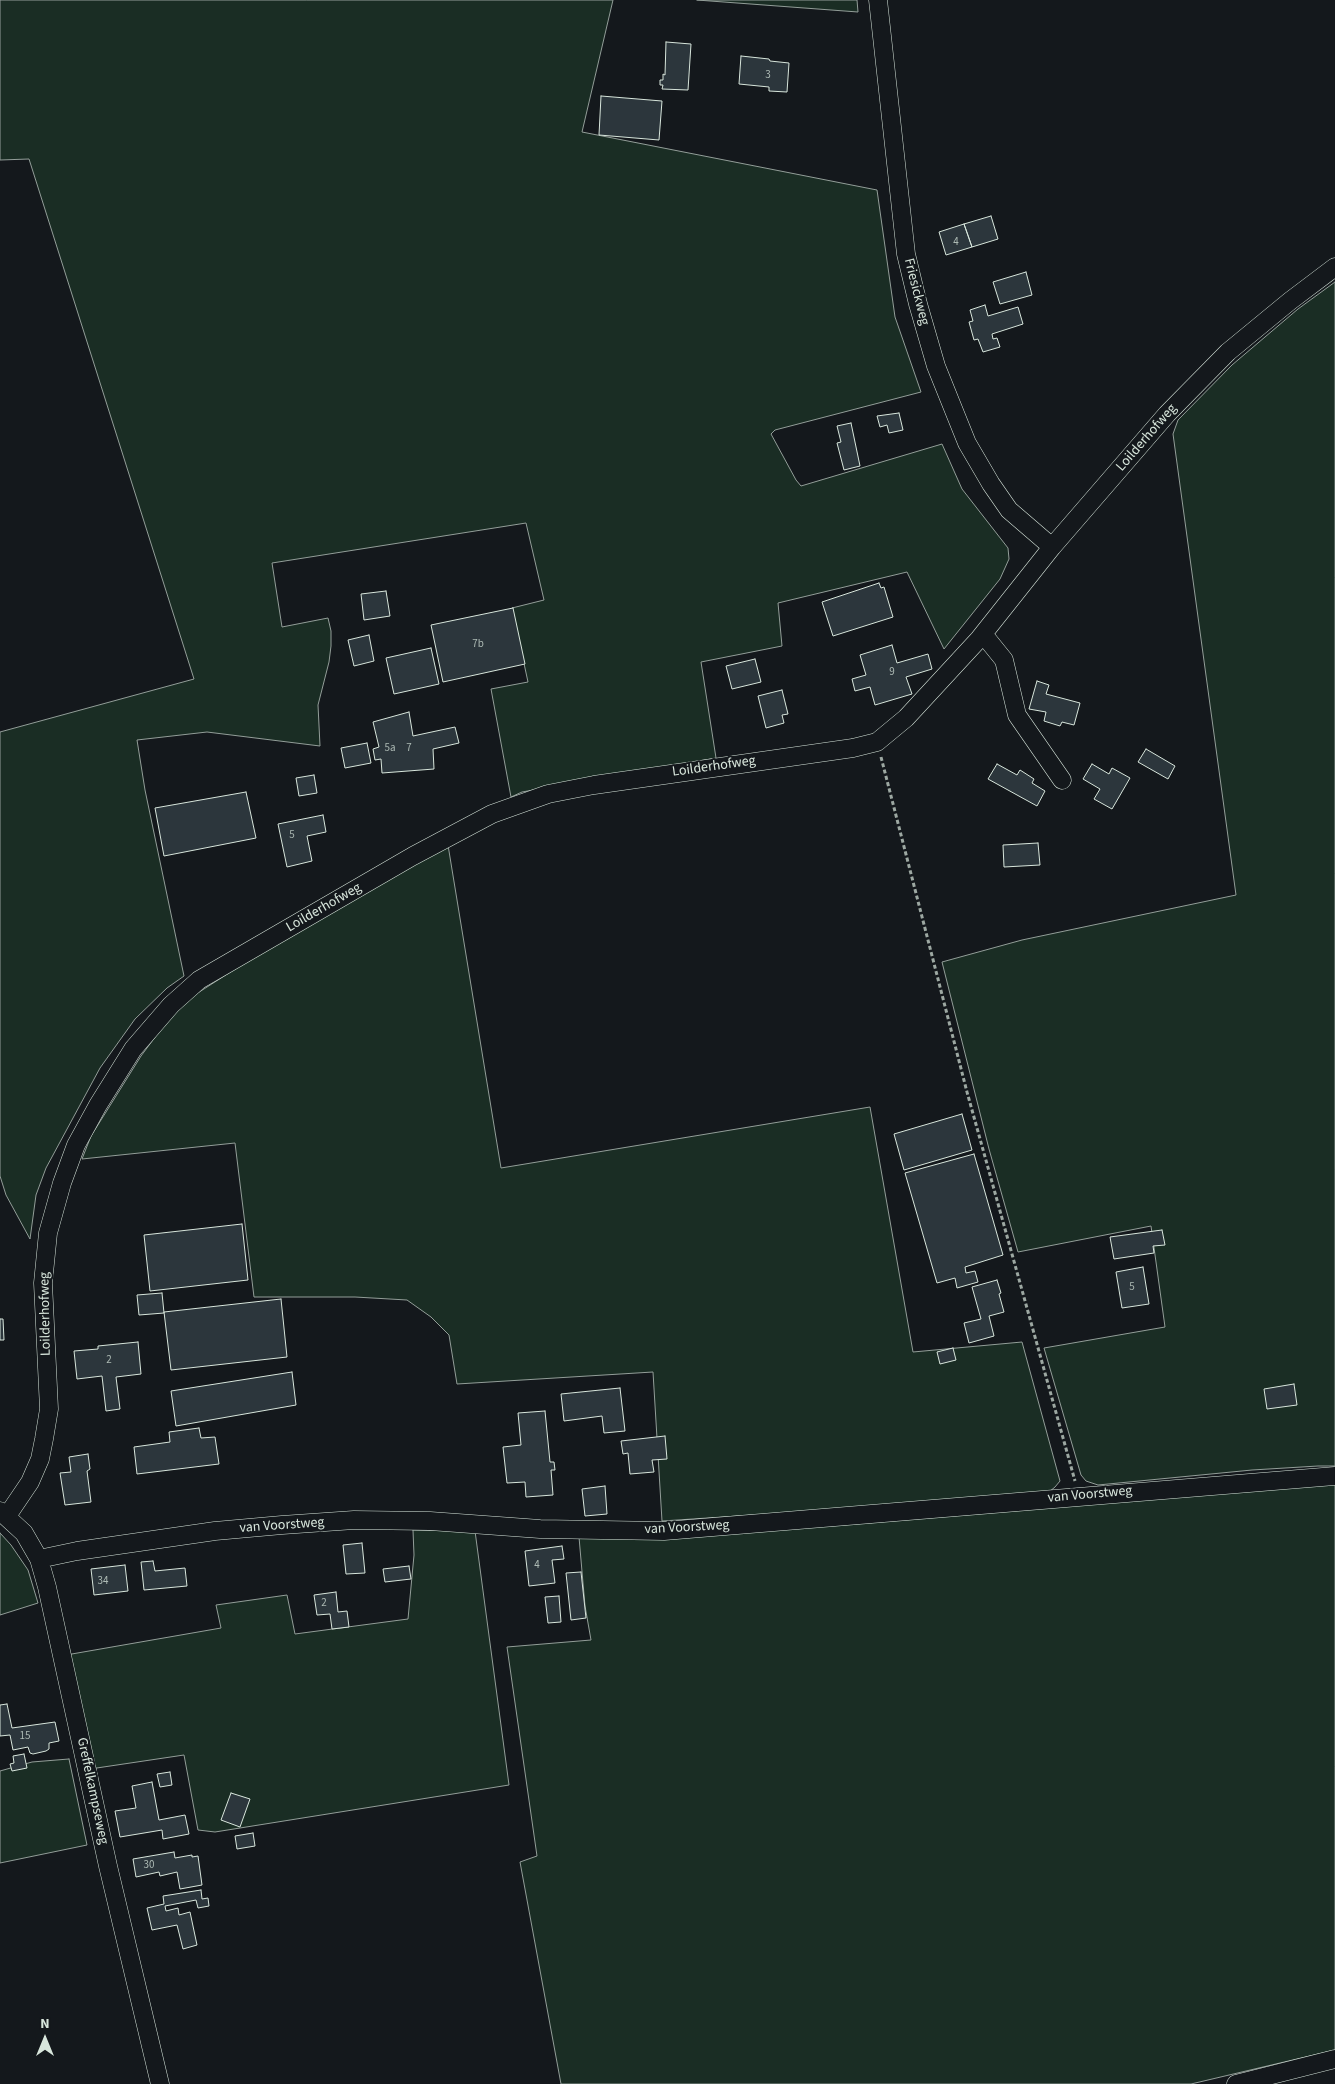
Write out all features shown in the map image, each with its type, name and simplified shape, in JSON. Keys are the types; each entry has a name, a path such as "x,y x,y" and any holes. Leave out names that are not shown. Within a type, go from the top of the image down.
{"street":[{"name":"Friesickweg","path":"878,0 906,254 936,366 967,442 991,484 1009,510 1052,548"},
{"name":"Loilderhofweg","path":"4,1514 30,1482 40,1459 44,1439 49,1409 42,1283 48,1233 62,1182 76,1145 94,1113 134,1049 172,1005 199,980 492,814 548,794 658,775 853,748 877,742 906,718 983,634 1052,548 1167,414 1228,352 1335,267"},
{"path":"983,634 1004,660 1017,715 1062,780"},
{"name":"van Voorstweg","path":"39,1559 86,1549 282,1524 354,1520 430,1521 540,1529 664,1531 1335,1476"},
{"name":"Greffelkampseweg","path":"4,1514 24,1533 39,1559 47,1587 108,1866 160,2084"},
{"path":"1236,2084 1335,2060"}],"path":[{"path":"877,742 967,1092 1079,1496"}],"green space":[{"path":"0,0 613,0 582,132 877,190 895,317 921,392 775,430 771,434 796,480 801,486 942,444 962,489 1008,548 1009,559 1000,579 944,649 907,572 778,603 782,646 701,662 716,758 522,792 511,797 491,689 528,682 512,608 544,600 526,523 272,563 282,627 328,618 331,631 331,646 318,705 320,746 207,732 137,740 145,790 184,976 167,988 135,1019 100,1068 46,1168 36,1195 30,1239 6,1195 0,1176 0,732 194,679 29,159 0,160"},
{"path":"697,0 857,0 858,12"},
{"path":"1335,282 1335,1466 1252,1470 1098,1485 1086,1481 1081,1475 1044,1348 1165,1327 1151,1226 1018,1252 989,1149 942,962 1022,940 1236,895 1173,434 1178,420 1232,365 1298,309"},
{"path":"448,845 501,1168 870,1107 913,1352 1022,1342 1060,1481 1055,1487 1049,1492 875,1507 662,1521 653,1372 457,1384 449,1335 431,1317 407,1300 355,1297 254,1297 235,1143 82,1159 91,1136 141,1056 179,1005 246,962"},
{"path":"1335,1484 1335,2050 1191,2084 561,2084 520,1862 537,1856 507,1647 591,1640 585,1606 579,1537 830,1526 1230,1490"},
{"path":"413,1530 475,1531 509,1785 215,1832 198,1830 184,1755 90,1769 66,1655 221,1628 216,1605 287,1595 295,1634 408,1619 414,1555"},
{"path":"0,1533 11,1545 28,1570 38,1603 0,1615"},
{"path":"69,1759 87,1845 0,1863 0,1771 32,1762"}],"building":[{"path":"666,42 691,44 688,90 662,89 663,85 660,85 660,80 663,80 663,74 665,75"},
{"path":"741,56 789,63 787,92 769,91 769,87 739,84"},
{"path":"601,96 662,101 659,140 599,135"},
{"path":"991,216 998,239 972,247 964,224"},
{"path":"964,224 972,247 946,255 939,232"},
{"path":"1026,272 1032,295 1000,304 993,282"},
{"path":"985,305 988,316 1018,307 1023,324 992,334 993,339 997,338 1000,347 983,352 978,339 974,340 969,322 973,321 970,310"},
{"path":"899,413 903,430 889,433 887,425 880,427 877,416"},
{"path":"851,423 860,466 844,470 837,443 841,442 837,426"},
{"path":"879,583 881,588 884,587 893,617 833,636 822,602"},
{"path":"386,591 390,616 364,620 361,594"},
{"path":"513,608 525,664 443,682 431,625"},
{"path":"369,635 374,661 354,666 348,640"},
{"path":"892,645 897,663 928,654 932,669 906,677 912,694 875,705 870,687 855,691 852,679 866,675 860,655"},
{"path":"431,648 439,684 394,694 386,658"},
{"path":"755,659 761,682 732,689 726,666"},
{"path":"1037,681 1049,685 1046,694 1080,703 1074,725 1062,722 1060,726 1044,721 1046,712 1029,709"},
{"path":"782,690 788,714 782,715 784,723 766,728 758,696"},
{"path":"409,712 413,736 455,727 459,743 433,749 434,769 382,773 381,759 375,760 373,749 379,747 373,722"},
{"path":"367,743 371,763 345,768 341,748"},
{"path":"1146,749 1175,766 1168,779 1138,762"},
{"path":"997,764 1017,775 1020,770 1034,779 1032,783 1045,791 1037,806 988,779"},
{"path":"1092,764 1109,774 1112,768 1130,778 1112,809 1094,799 1100,789 1083,779"},
{"path":"314,775 317,793 299,796 296,778"},
{"path":"246,792 256,838 164,856 155,808"},
{"path":"323,815 326,832 307,836 312,861 287,867 278,824"},
{"path":"1038,843 1040,865 1004,867 1003,845"},
{"path":"962,1114 972,1150 904,1170 894,1134"},
{"path":"974,1154 1003,1255 965,1267 966,1273 975,1271 978,1282 957,1288 955,1278 937,1283 905,1173"},
{"path":"242,1224 248,1280 150,1291 144,1235"},
{"path":"1162,1230 1165,1245 1153,1246 1154,1253 1114,1259 1110,1237"},
{"path":"1143,1267 1149,1304 1122,1308 1116,1272"},
{"path":"997,1280 1004,1312 989,1316 994,1336 969,1343 964,1323 981,1319 972,1287"},
{"path":"162,1293 164,1313 139,1315 137,1295"},
{"path":"281,1299 287,1357 171,1370 164,1312"},
{"path":"0,1319 3,1319 4,1340 0,1340"},
{"path":"138,1342 141,1374 116,1377 120,1409 106,1411 102,1376 77,1379 74,1351 98,1349 98,1346"},
{"path":"953,1348 956,1360 940,1364 937,1352"},
{"path":"292,1372 296,1405 176,1426 171,1391"},
{"path":"1294,1384 1297,1405 1267,1409 1264,1389"},
{"path":"620,1388 625,1431 604,1433 602,1416 564,1421 561,1394"},
{"path":"545,1411 550,1462 554,1462 555,1470 551,1470 553,1495 526,1497 525,1482 507,1483 503,1447 521,1445 518,1413"},
{"path":"199,1428 201,1438 215,1437 219,1464 137,1474 134,1447 170,1442 169,1432"},
{"path":"665,1436 667,1459 652,1460 654,1472 630,1474 628,1453 623,1454 621,1441"},
{"path":"88,1454 90,1469 87,1471 91,1502 65,1505 60,1473 71,1472 69,1457"},
{"path":"605,1486 607,1514 585,1516 582,1489"},
{"path":"362,1543 365,1573 346,1574 343,1545"},
{"path":"562,1546 564,1559 552,1560 555,1583 529,1586 525,1551"},
{"path":"153,1561 155,1571 185,1568 187,1586 144,1590 141,1562"},
{"path":"125,1565 128,1591 94,1595 91,1569"},
{"path":"409,1566 411,1579 385,1582 383,1569"},
{"path":"581,1572 586,1618 571,1620 566,1573"},
{"path":"336,1592 338,1612 347,1611 349,1627 332,1629 330,1614 317,1615 314,1595"},
{"path":"559,1596 561,1622 548,1623 545,1597"},
{"path":"7,1704 12,1728 55,1722 59,1741 49,1743 49,1749 46,1751 33,1754 30,1753 28,1747 13,1750 10,1735 0,1736 0,1705"},
{"path":"24,1754 27,1768 12,1771 10,1764 14,1763 13,1756"},
{"path":"170,1772 172,1785 160,1787 157,1774"},
{"path":"152,1782 159,1820 185,1815 189,1834 163,1839 162,1830 120,1837 115,1811 136,1808 132,1786"},
{"path":"231,1793 250,1799 240,1827 221,1820"},
{"path":"253,1833 255,1846 237,1849 235,1836"},
{"path":"174,1852 175,1858 192,1855 192,1857 198,1856 202,1885 180,1889 177,1872 160,1876 159,1872 136,1877 133,1859"},
{"path":"201,1890 202,1899 208,1898 209,1906 198,1908 196,1900 165,1906 166,1911 178,1908 179,1915 190,1912 197,1945 183,1949 177,1925 152,1930 147,1908 164,1904 163,1896"}]}
